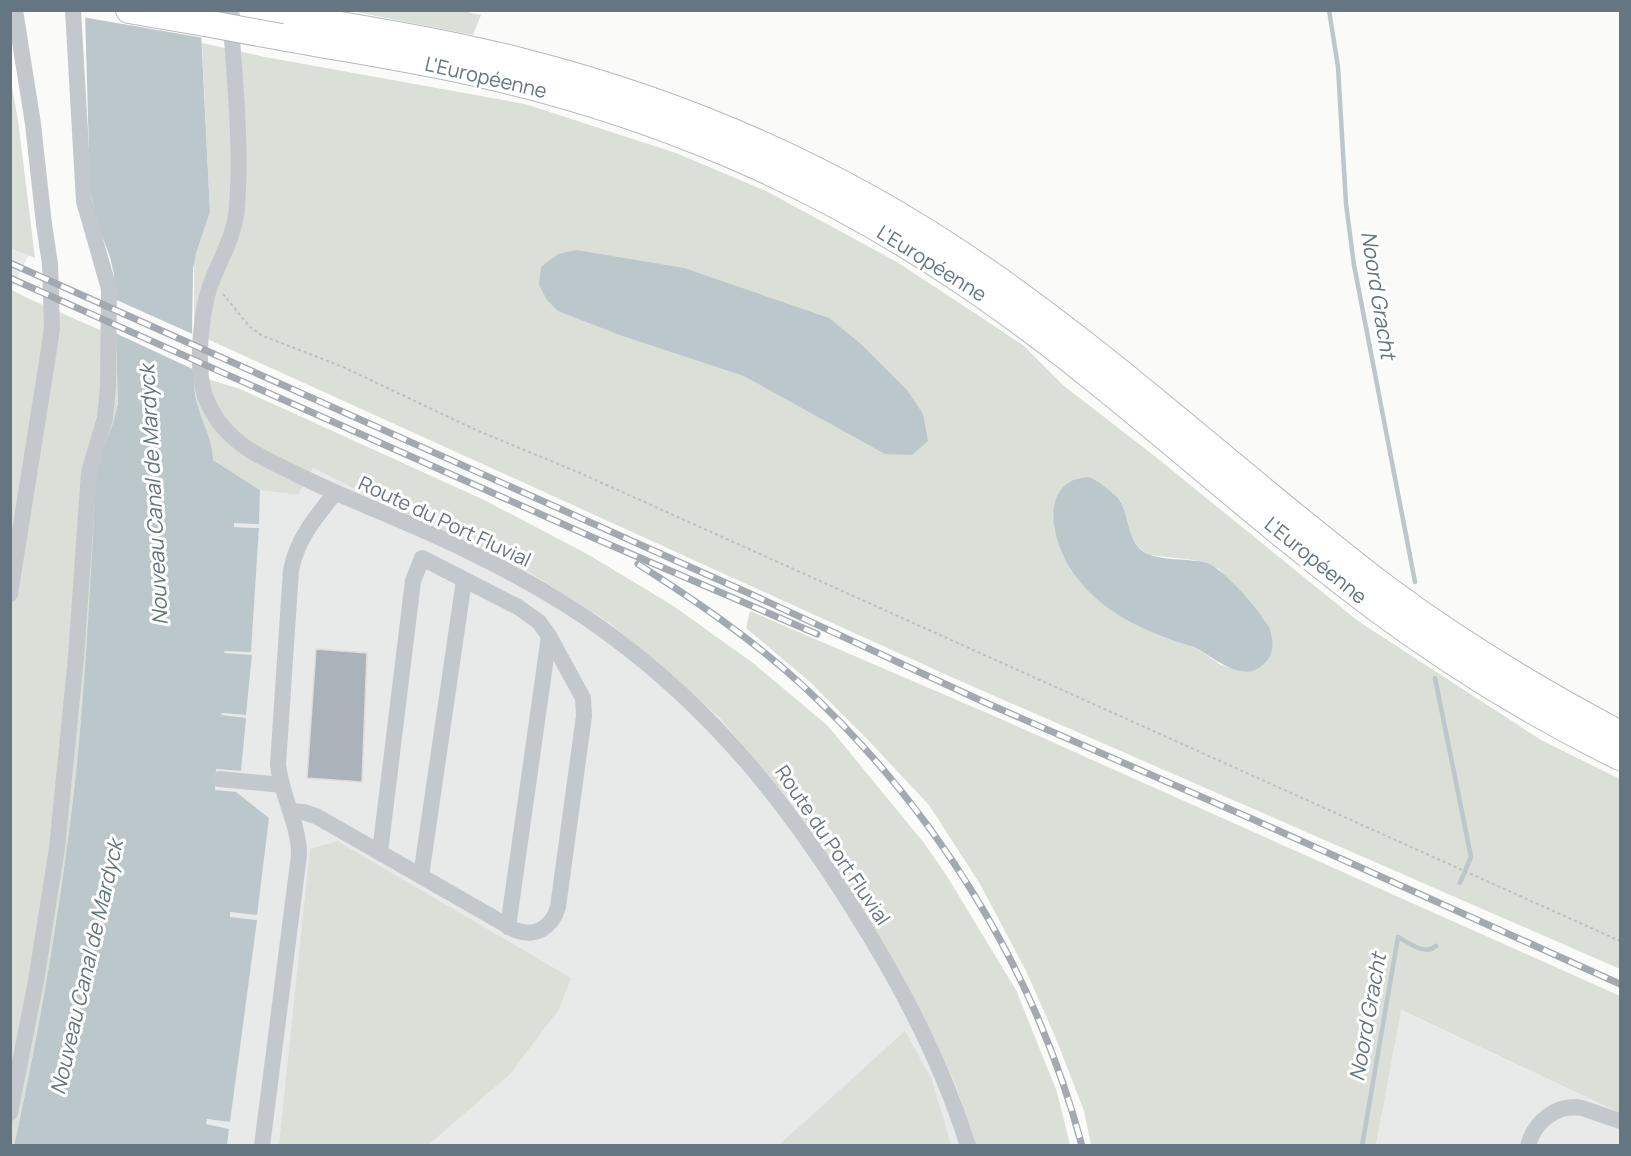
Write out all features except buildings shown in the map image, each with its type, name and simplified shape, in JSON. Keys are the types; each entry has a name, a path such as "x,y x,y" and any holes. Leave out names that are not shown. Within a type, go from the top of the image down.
{"highway":[{"name":"L'Européenne","path":"129,10 270,21 437,42 576,76 685,113 772,149 843,184 917,226 1011,289 1082,343 1334,548 1430,620 1489,660 1620,734"},
{"name":"L'Européenne","path":"270,21 568,97 692,139 841,207 937,264 1013,316 1335,576 1427,644 1533,711 1620,758"}],"street":[{"path":"10,594 51,338 52,318 50,264 33,124 15,10"},
{"path":"11,1112 36,981 58,841 76,657 87,488 90,464 105,418 110,363 108,280 84,201 74,10"},
{"name":"Route du Port Fluvial","path":"231,10 237,116 238,205 230,241 212,280 201,329 202,386 212,411 228,433 242,445 334,493 453,543 505,569 553,597 600,628 646,663 714,724 765,781 797,824 869,934 903,992 928,1042 955,1105 968,1146"},
{"path":"262,1146 299,855 299,837 282,785 278,753 291,570 299,542 334,493"},
{"path":"291,811 316,816 508,927 527,934 541,931 552,921 558,907 584,709 583,698 539,622 525,611 422,558 415,575 380,852"},
{"path":"421,876 464,580"},
{"path":"508,927 549,636"},
{"path":"219,779 282,785"},
{"path":"1528,1146 1530,1137 1538,1125 1563,1108 1582,1108 1620,1121"}],"path":[{"path":"212,280 249,326 261,335 343,367 476,430 580,473 1460,867 1620,941"}],"shaded area":[{"path":"351,11 463,11 481,15 473,35"},
{"path":"202,43 265,57 525,104 676,153 766,191 897,262 1023,345 1064,386 1152,454 1358,621 1541,740 1620,779 1620,969 958,680 194,333 194,261 210,212","holes":["1120,500 1130,534 1139,548 1149,555 1194,560 1219,569 1264,619 1272,634 1262,666 1244,672 1221,665 1198,649 1134,623 1071,570 1063,555 1054,527"]},
{"path":"10,77 18,120 35,258 11,248"},
{"path":"11,242 31,251 11,289"},
{"path":"10,289 116,337 118,403 101,455 80,733 64,867 42,1007 14,1146 10,1145"},
{"path":"195,375 240,389 482,499 589,555 672,605 753,663 828,726 924,843 945,873 1016,990 1057,1092 1070,1145 975,1145 955,1083 886,949 830,859 791,802 719,717 611,624 513,562 395,509 313,468 298,495 260,490 213,460 209,438 197,404"},
{"path":"313,468 395,509 513,562 611,624 719,717 791,802 830,859 886,949 955,1083 975,1145 227,1146 229,1129 206,1124 207,1119 230,1122 256,921 230,917 230,912 256,915 215,790 216,769 241,771 221,713 246,715 252,656 224,654 225,651 251,651 259,528 234,527 234,523 259,523 260,490 298,495"},
{"path":"750,611 994,716 1620,996 1620,1113 1401,1010 1376,1145 1091,1145 1084,1111 1057,1041 1026,971 980,884 929,805 810,682 746,628"},
{"path":"337,841 571,978 559,1009 510,1074 428,1145 279,1145 310,849"},
{"path":"1400,1010 1620,1113 1620,1145 1376,1146"},
{"path":"905,1031 932,1080 951,1145 779,1145"}],"water":[{"name":"Nouveau Canal de Mardyck","path":"85,11 200,11 210,212 193,269 193,378 199,410 211,443 213,460 260,490 259,524 234,523 234,527 259,528 251,652 225,651 224,653 252,655 246,715 222,713 221,715 246,718 241,771 216,769 215,790 236,792 269,818 257,915 230,912 230,917 257,920 230,1122 207,1119 206,1124 229,1129 227,1145 14,1146 50,960 76,773 96,478 118,403 114,275 96,220 90,188"},
{"path":"576,250 684,268 829,318 861,344 907,390 923,414 928,441 912,455 885,454 744,376 620,335 558,311 547,300 539,285 541,267 558,254"},
{"path":"1087,477 1099,483 1119,499 1134,542 1144,552 1160,558 1207,563 1223,573 1241,591 1269,627 1271,634 1271,655 1261,667 1243,672 1224,665 1196,648 1161,636 1131,622 1094,597 1077,578 1065,559 1056,536 1054,523 1056,500 1061,490 1072,481"}],"pier":[{"path":"82,10 203,10 204,38 82,17"},
{"path":"112,298 197,336 197,371 113,332"}],"waterway":[{"name":"Noord Gracht","path":"1329,10 1338,67 1346,204 1354,265 1415,582"},
{"name":"Noord Gracht","path":"1435,678 1471,857 1460,883"},
{"name":"Noord Gracht","path":"1362,1146 1398,937 1422,949 1432,949 1436,946"}],"railway":[{"path":"10,263 755,596 984,702 1620,984"},
{"path":"10,278 594,538 817,634"},
{"path":"638,564 723,621 802,685 851,733 896,784 937,839 975,896 1008,955 1037,1017 1062,1080 1082,1146"}]}
